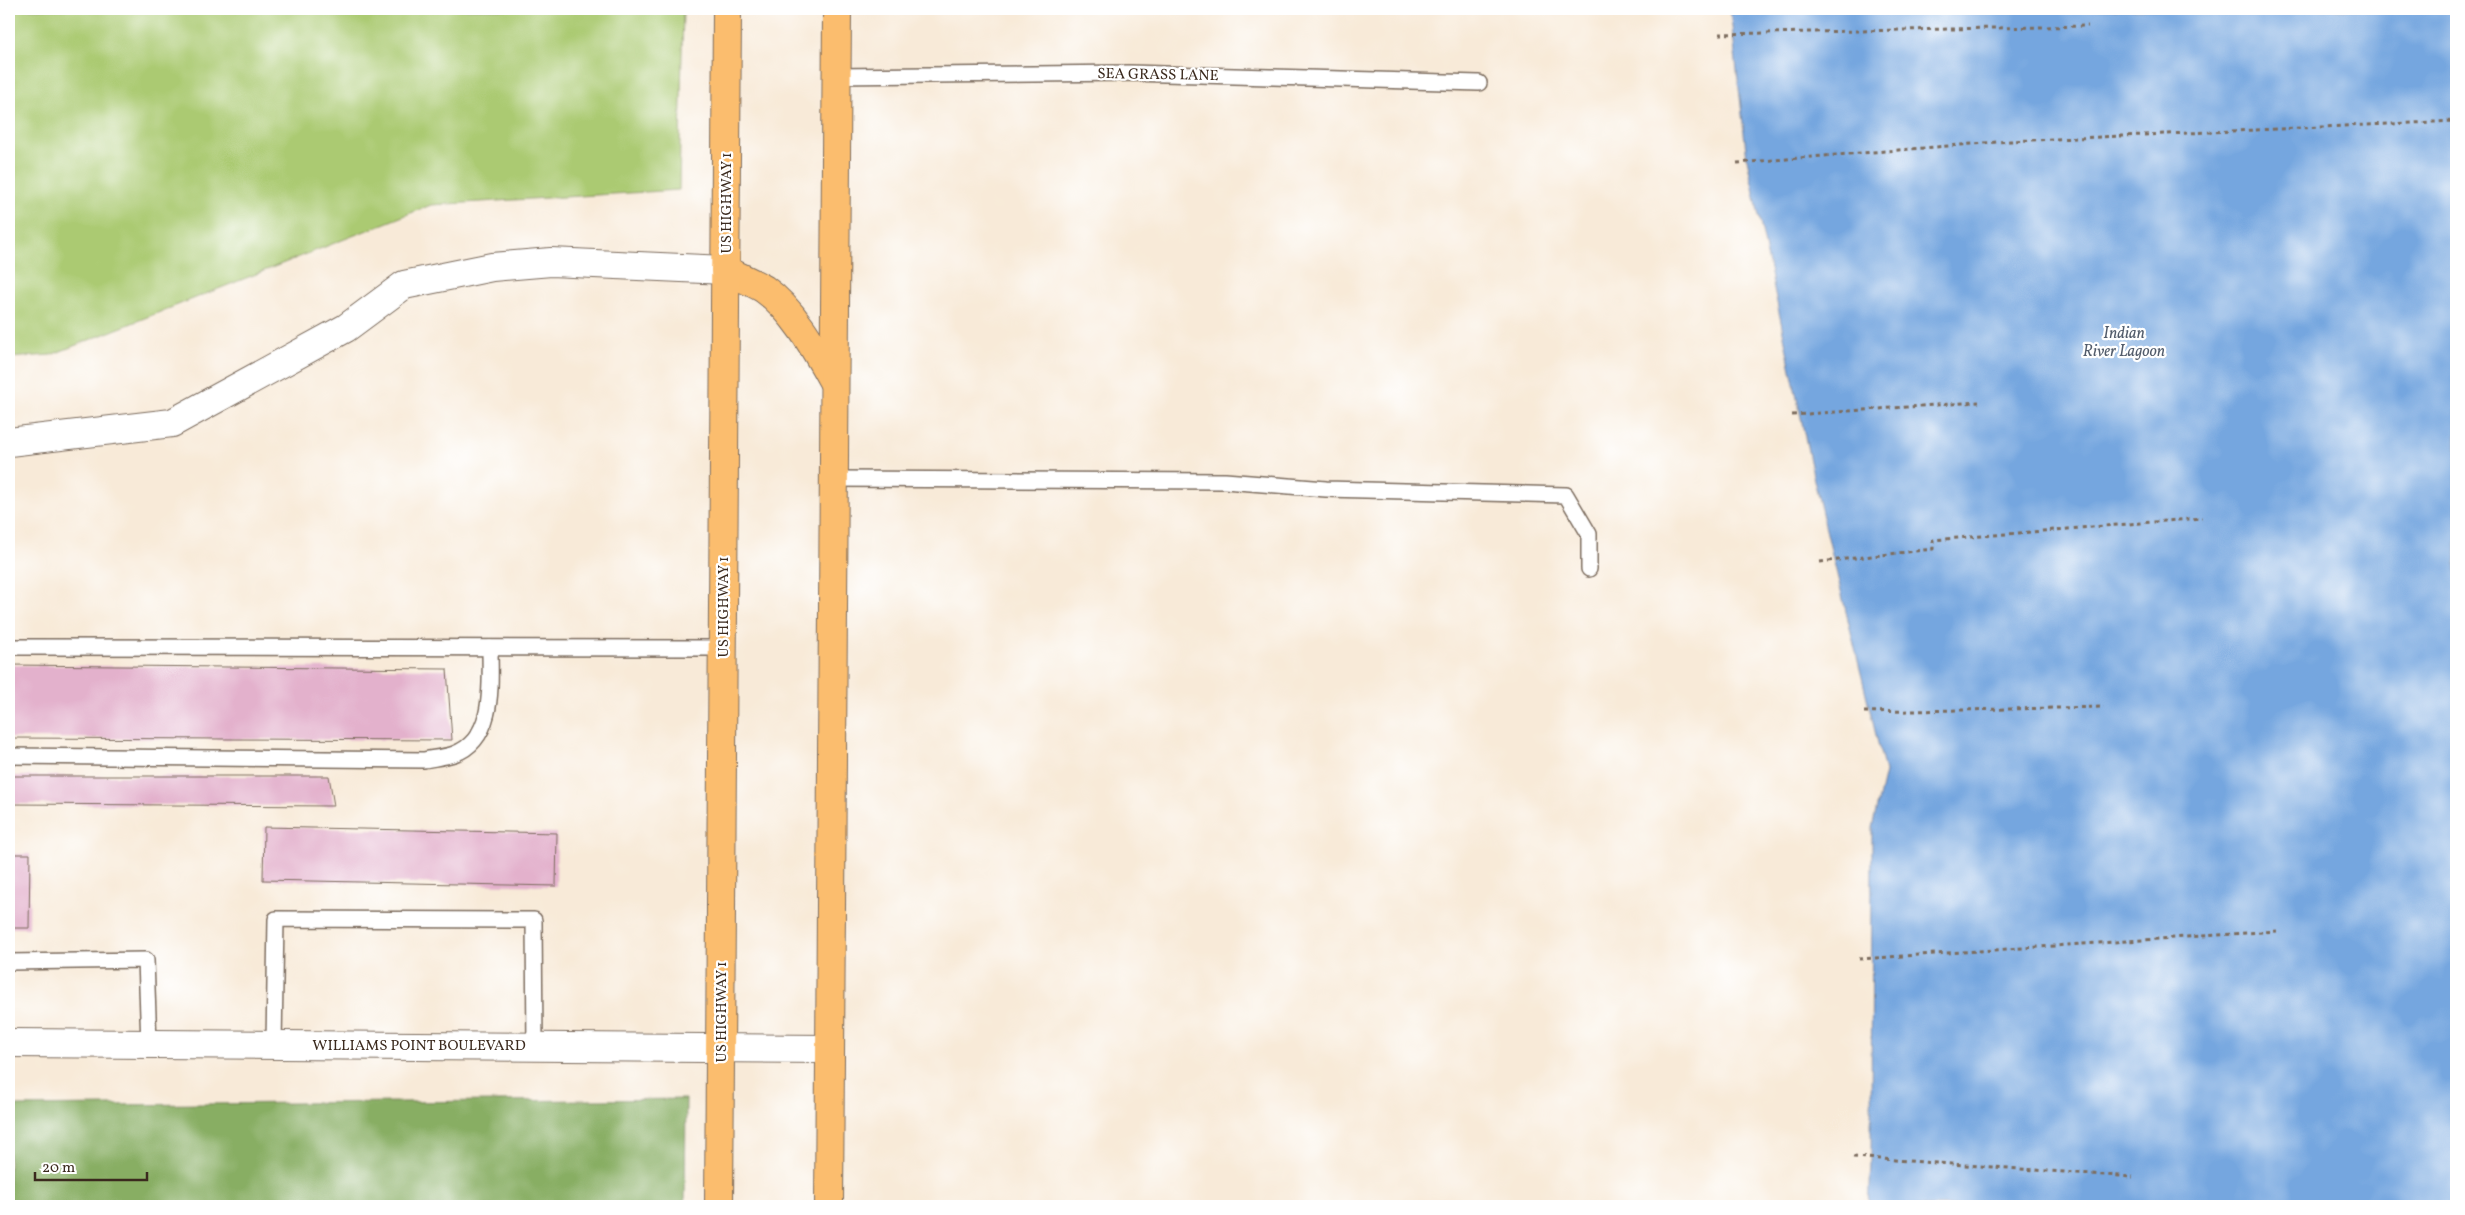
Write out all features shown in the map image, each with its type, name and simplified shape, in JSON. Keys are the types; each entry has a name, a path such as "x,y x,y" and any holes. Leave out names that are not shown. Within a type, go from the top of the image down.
{"main road":[{"name":"US HIGHWAY 1","path":"719,1206 727,9"},
{"path":"829,1206 837,9"},
{"path":"725,270 764,290 785,310 810,341 835,384"}],"street":[{"path":"9,442 172,423 346,328 404,285 492,267 551,262 725,270"},
{"name":"WILLIAMS POINT BOULEVARD","path":"9,1043 830,1049"}],"lane":[{"name":"SEA GRASS LANE","path":"837,76 1130,73 1479,83"},
{"path":"834,479 1225,480 1326,489 1566,495 1589,534 1589,569"},
{"path":"9,647 722,648"},
{"path":"9,756 424,760 454,754 474,743 485,722 490,689 490,648"},
{"path":"274,1044 276,919 534,920 535,1046"},
{"path":"9,962 146,960 149,1044"}],"path":[{"path":"1719,34 2088,26"},
{"path":"1737,163 2010,141 2456,121"},
{"path":"1792,415 1979,402"},
{"path":"1820,562 1933,549 1933,540 2202,518"},
{"path":"1864,712 2104,707"},
{"path":"1859,959 2277,931"},
{"path":"1852,1157 2133,1177"}],"green space":[{"path":"9,9 683,9 679,190 431,205 51,355 9,358"},
{"path":"686,1099 685,1206 9,1206 9,1106"}],"water":[{"name":"Indian River Lagoon","path":"1730,9 2456,9 2456,1206 1869,1206 1871,1164 1872,828 1885,772 1814,480 1747,159"}],"building":[{"path":"9,665 447,669 452,740 9,738"},
{"path":"9,776 329,776 334,806 9,804"},
{"path":"264,827 557,833 556,886 263,880"},
{"path":"9,854 30,854 29,928 9,928"}]}
